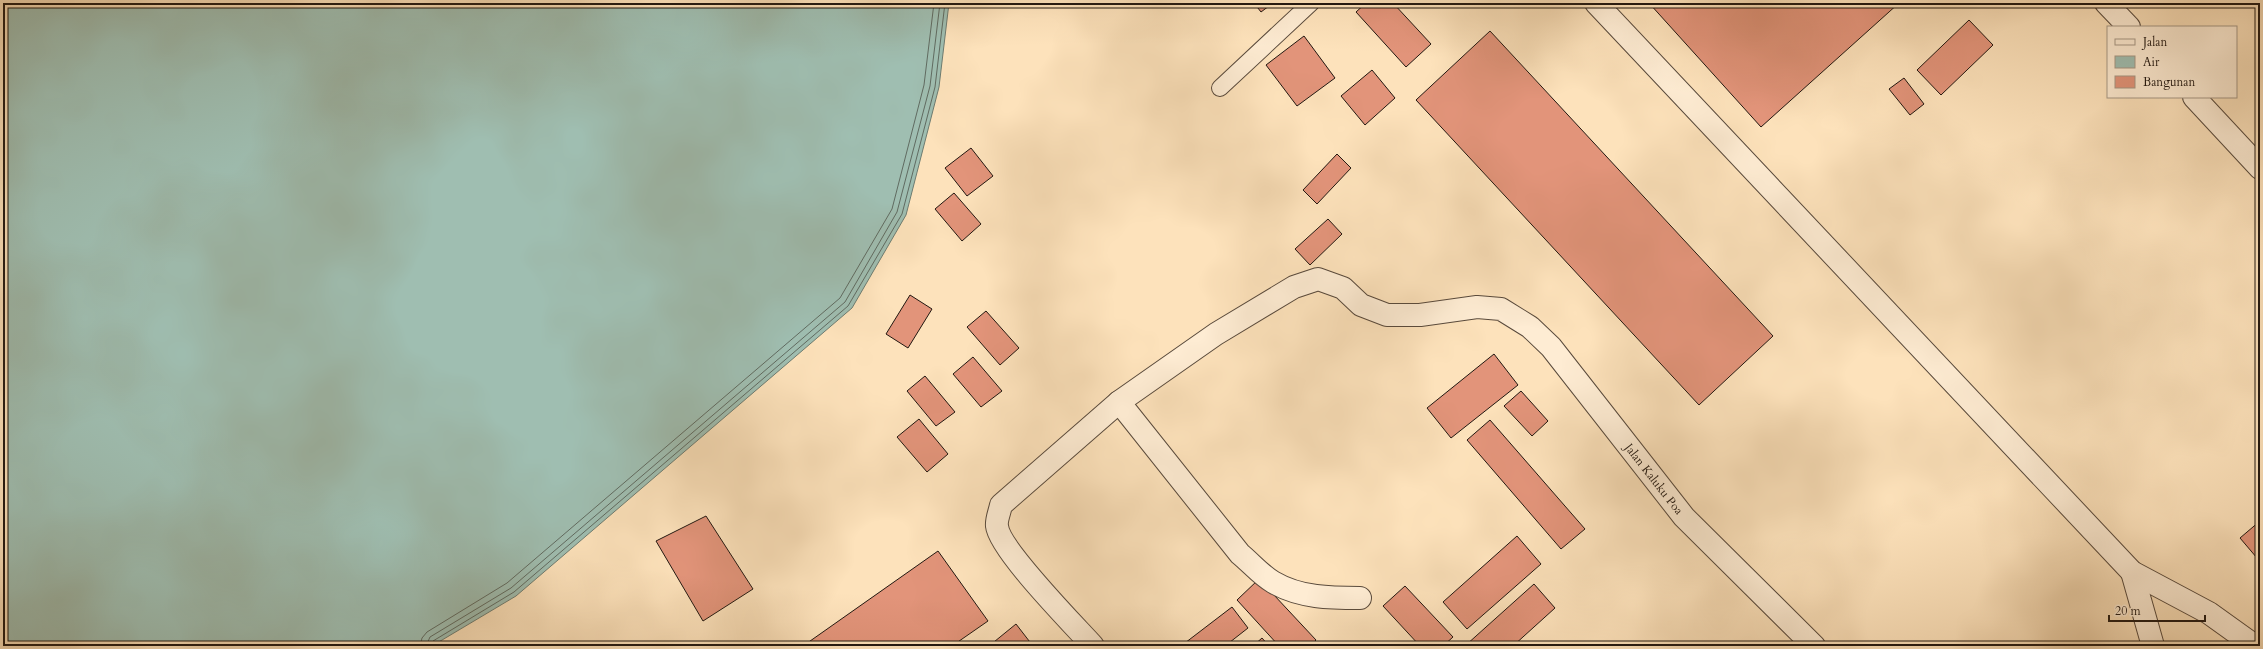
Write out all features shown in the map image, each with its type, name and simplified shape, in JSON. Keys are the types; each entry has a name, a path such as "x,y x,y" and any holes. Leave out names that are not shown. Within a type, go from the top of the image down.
{"street":[{"path":"1596,3 2132,572 2209,613 2256,641"},
{"path":"2106,3 2128,26"},
{"path":"2195,98 2260,168"},
{"name":"Jalan Kaluku Poa","path":"1118,402 1223,330 1294,286 1318,278 1343,288 1361,305 1387,315 1420,315 1476,306 1501,309 1530,327 1551,347 1684,517 1814,646"},
{"path":"1093,646 1028,574 1008,549 997,527 1002,505 1118,402 1240,554 1258,570 1274,582 1321,598 1360,598"},
{"path":"2132,572 2153,646"}],"lane":[{"path":"1220,88 1311,3"}],"water":[{"path":"3,3 949,3 939,87 906,215 852,308 516,596 432,646 3,646"}],"building":[{"path":"1254,3 1273,3 1261,12"},
{"path":"1366,3 1393,3 1431,44 1406,67 1356,12"},
{"path":"1649,3 1899,3 1761,127"},
{"path":"1969,20 1993,45 1941,95 1917,70"},
{"path":"1490,31 1773,336 1699,405 1416,100"},
{"path":"1304,36 1335,78 1297,106 1266,65"},
{"path":"1372,70 1395,98 1365,125 1341,96"},
{"path":"1904,78 1924,104 1910,115 1889,89"},
{"path":"971,148 993,176 967,196 945,168"},
{"path":"1337,154 1351,168 1317,204 1303,190"},
{"path":"954,193 981,224 962,241 935,209"},
{"path":"1328,219 1342,234 1310,265 1295,249"},
{"path":"910,295 932,309 908,348 886,334"},
{"path":"986,311 1019,348 1000,365 967,327"},
{"path":"1494,354 1518,385 1451,438 1427,408"},
{"path":"973,357 1002,391 981,407 953,374"},
{"path":"925,376 955,412 936,426 907,391"},
{"path":"1521,391 1548,421 1532,436 1504,406"},
{"path":"919,419 948,454 927,472 897,437"},
{"path":"1490,420 1585,529 1561,549 1467,440"},
{"path":"706,516 753,589 703,621 656,541"},
{"path":"2260,521 2260,555 2257,558 2240,538"},
{"path":"1517,536 1541,564 1467,629 1443,602"},
{"path":"938,551 988,621 952,646 803,646"},
{"path":"1259,579 1316,640 1310,646 1279,646 1237,600"},
{"path":"1534,584 1555,608 1513,646 1466,645"},
{"path":"1405,586 1453,637 1443,646 1420,646 1383,606"},
{"path":"1232,607 1248,628 1225,646 1181,646"},
{"path":"1016,624 1033,646 989,646"},
{"path":"1262,638 1269,646 1253,646"}]}
